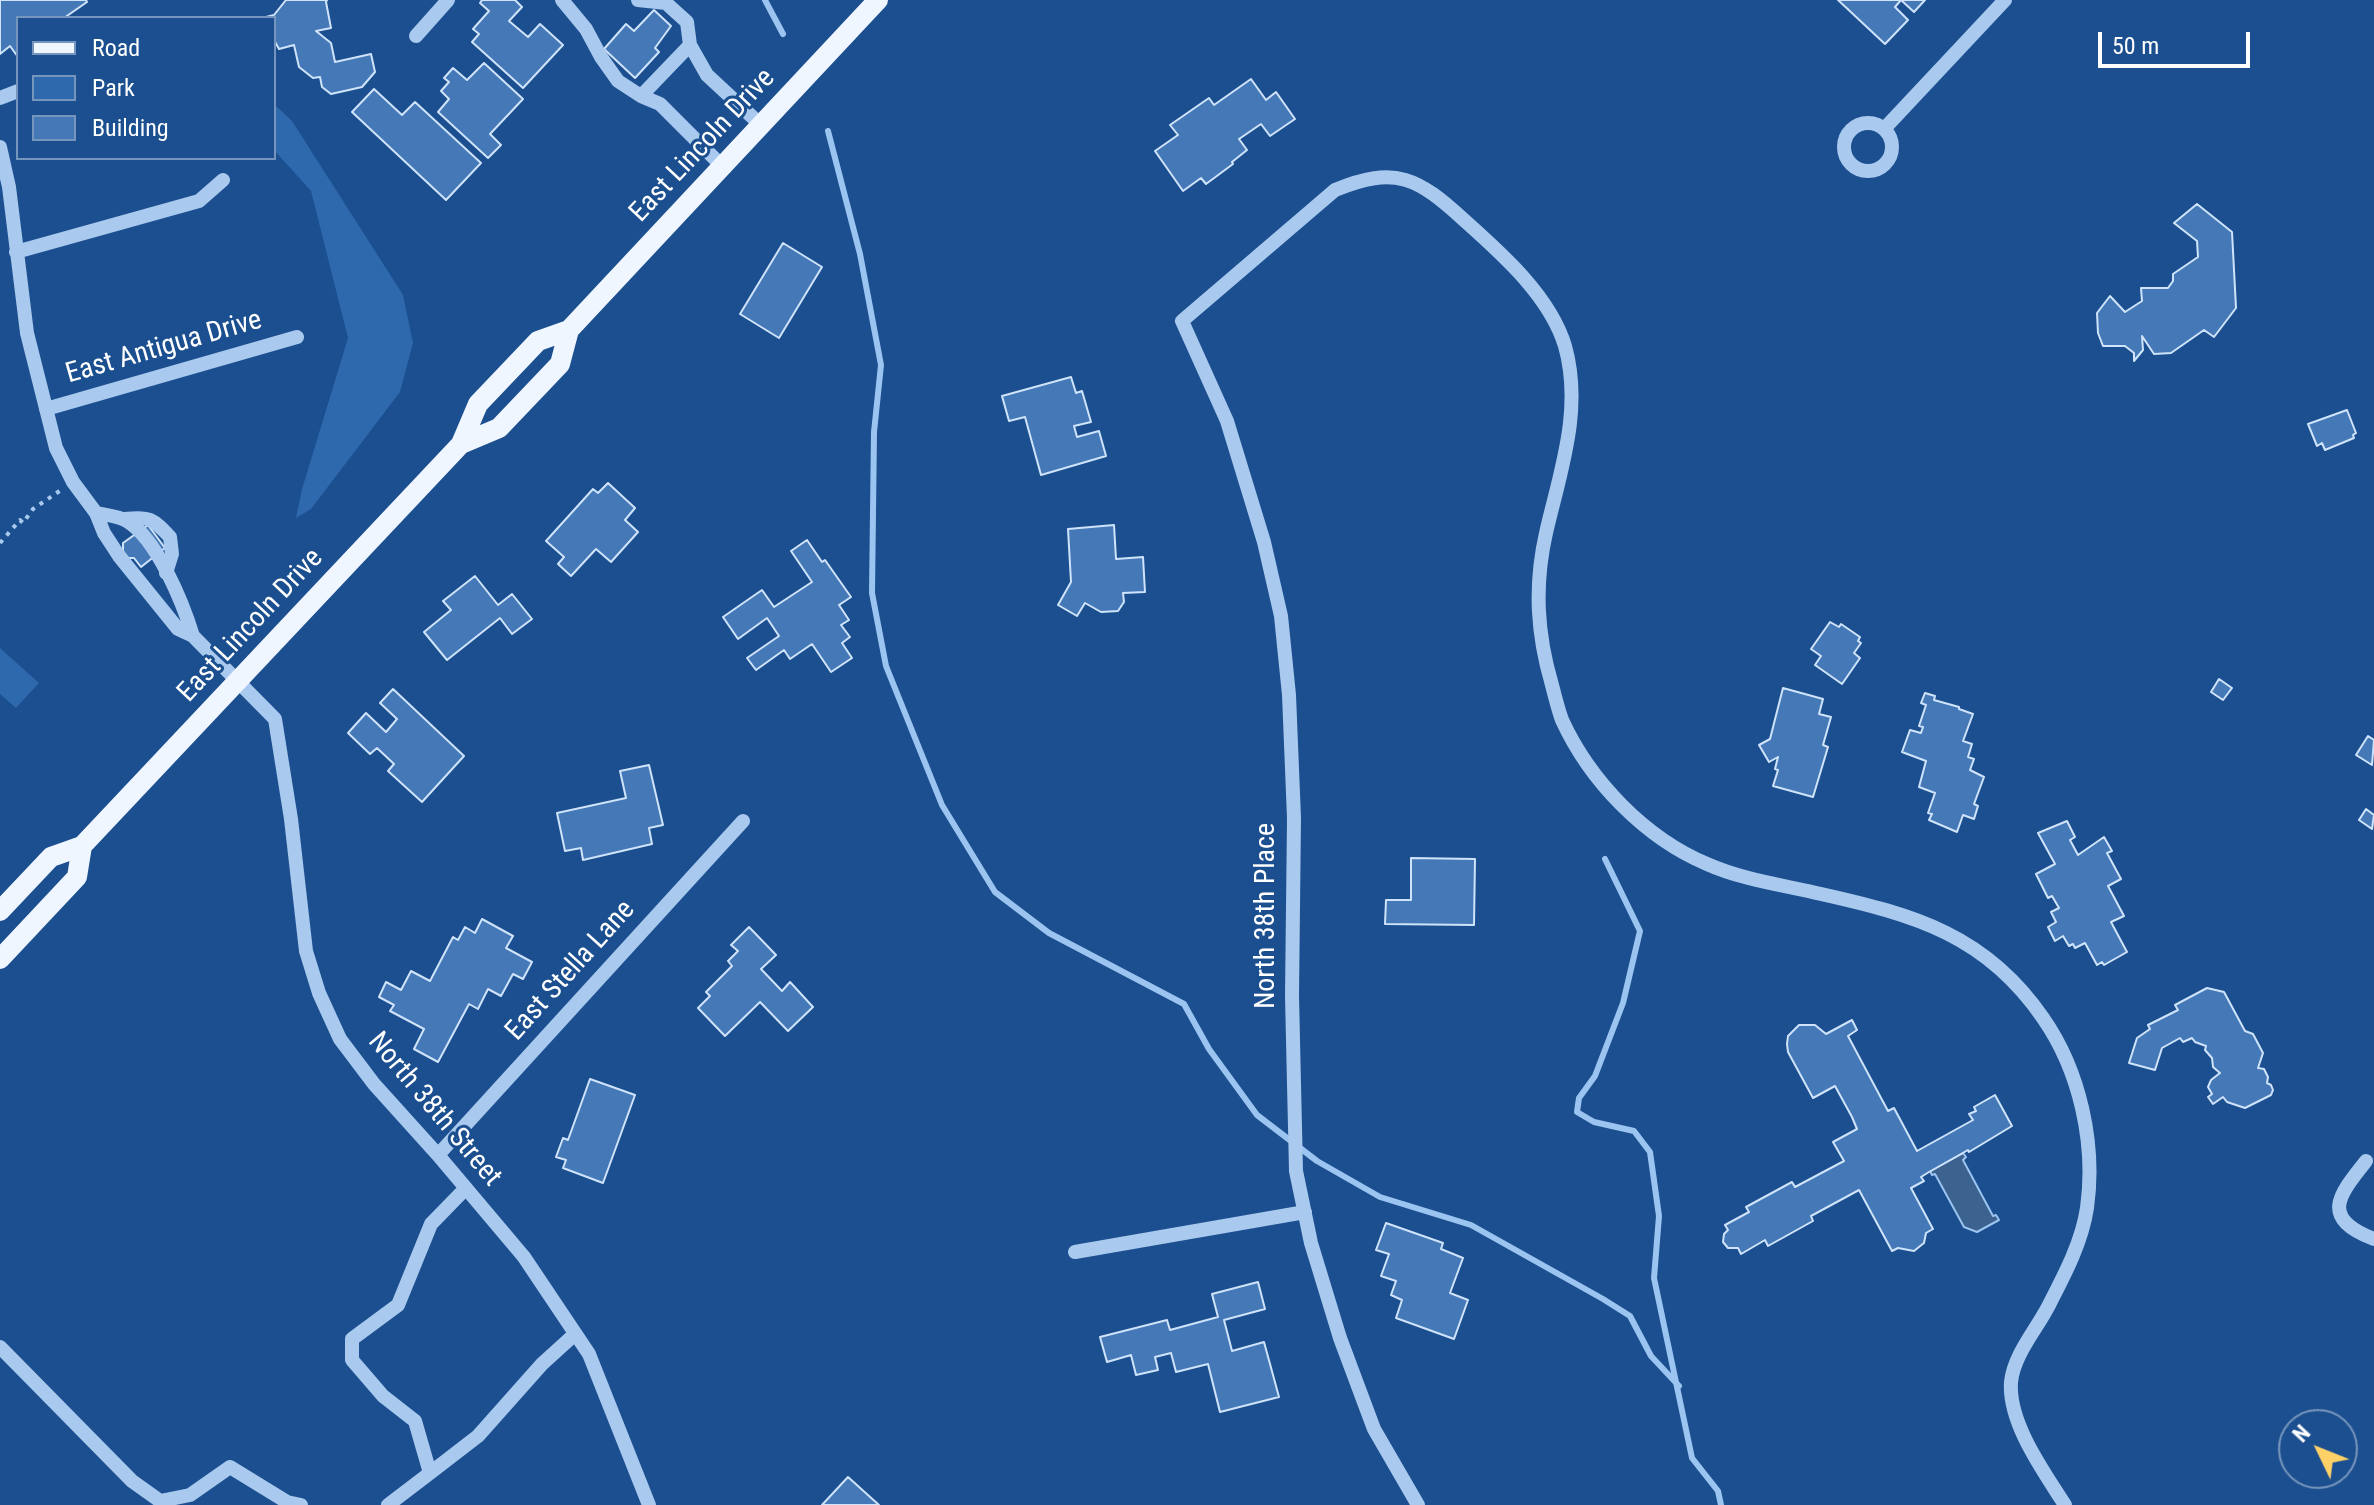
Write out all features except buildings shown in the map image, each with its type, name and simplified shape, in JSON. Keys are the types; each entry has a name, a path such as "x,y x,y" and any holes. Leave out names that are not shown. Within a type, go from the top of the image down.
{"main road":[{"name":"East Lincoln Drive","path":"0,911 51,857 82,846 461,444 478,404 538,341 569,330 878,0"},
{"name":"East Lincoln Drive","path":"461,444 499,428 560,364 569,330"},
{"name":"East Lincoln Drive","path":"0,959 77,877 82,846"}],"street":[{"path":"416,36 448,0"},
{"path":"562,0 586,29 618,81 660,104 722,166"},
{"path":"638,0 666,3 687,22 690,45 707,75 761,125"},
{"path":"1884,129 2005,0"},
{"path":"641,96 690,45"},
{"name":"East Antigua Drive","path":"0,147 27,333 56,448 73,482 96,513 119,556 178,629 201,644 237,681"},
{"name":"North 38th Place","path":"1418,1505 1374,1429 1340,1338 1296,1171 1292,996 1294,818 1289,695 1281,616 1264,542 1227,421 1182,321 1335,190 1366,177 1395,177 1431,191 1507,261 1547,307 1565,345 1570,381 1571,429 1545,537 1537,592 1541,648 1562,719 1593,773 1620,805 1642,824 1705,864 1769,883 1906,915 1956,936 1992,959 2021,988 2046,1021 2069,1065 2084,1121 2089,1171 2086,1211 2075,1251 2018,1360 2011,1382 2014,1413 2035,1457 2065,1505"},
{"path":"16,252 199,201 223,180"},
{"name":"East Antigua Drive","path":"46,409 297,337"},
{"name":"East Antigua Drive","path":"96,513 125,519 151,519 170,537 172,554 166,574 201,644"},
{"name":"North 38th Street","path":"237,681 275,719 291,819 306,951 319,993 340,1039 374,1084 524,1257 589,1354 649,1505"},
{"name":"East Stella Lane","path":"438,1155 743,821"},
{"path":"2366,1161 2342,1190 2339,1204 2343,1222 2353,1231 2374,1239"},
{"path":"430,1473 415,1421 383,1396 352,1360 352,1339 398,1305 431,1224 466,1188"},
{"path":"1075,1252 1305,1212"},
{"path":"388,1505 478,1436 542,1364 575,1334"},
{"path":"0,1347 132,1481 160,1501 190,1495 230,1467 287,1502 301,1505"}],"path":[{"path":"0,543 20,520 23,523 33,509 54,495"}],"green space":[{"path":"276,106 292,121 403,295 413,343 400,392 311,509 296,518 348,338 311,191 276,152"},
{"path":"0,648 39,683 16,708 0,694"}],"shaded area":[{"path":"1963,1153 1966,1157 1963,1160 1993,1216 1996,1215 1999,1220 1977,1232 1964,1227 1935,1174 1932,1175 1930,1171"}],"waterway":[{"path":"765,0 783,34"},
{"path":"828,131 860,254 881,365 874,432 872,593 886,666 942,805 995,892 1049,933 1184,1004 1209,1049 1257,1115 1317,1161 1380,1197 1471,1225 1603,1299 1630,1316 1651,1356 1679,1386"},
{"path":"1605,859 1640,931 1623,1003 1595,1076 1579,1098 1577,1112 1594,1122 1634,1131 1650,1152 1659,1216 1654,1278 1692,1458 1718,1491 1721,1505"}]}
